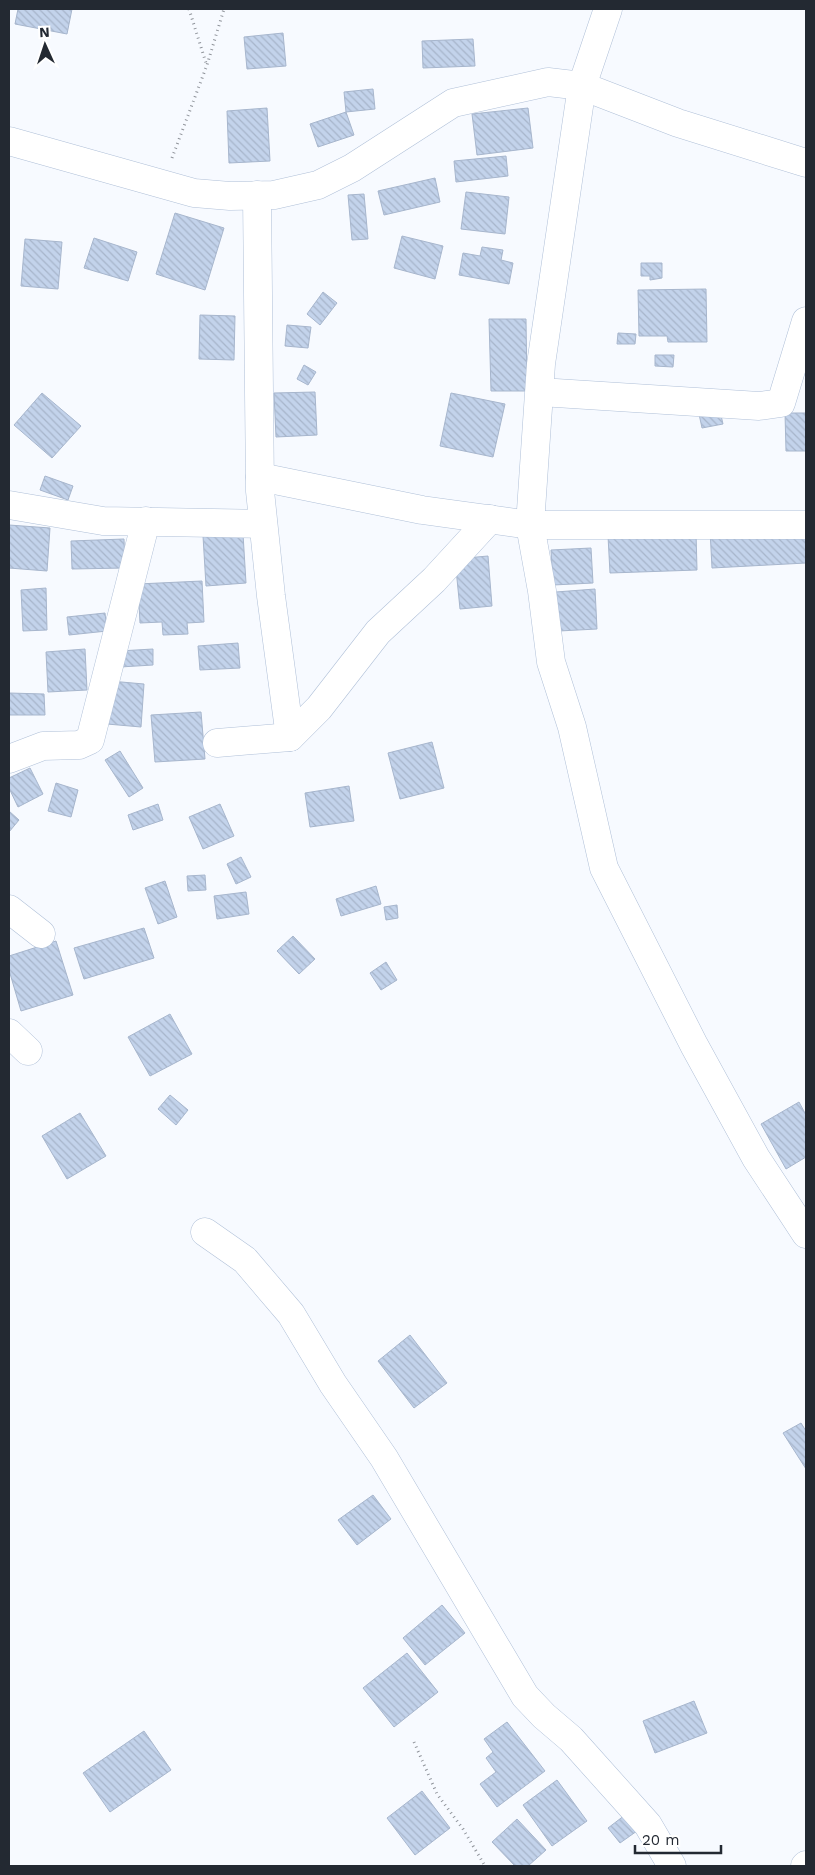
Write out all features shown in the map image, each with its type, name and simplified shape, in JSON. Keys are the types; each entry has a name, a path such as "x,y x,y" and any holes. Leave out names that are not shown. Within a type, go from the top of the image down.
{"street":[{"path":"608,9 582,86 541,364 530,525 542,591 551,662 572,727 604,868 698,1054 756,1158 806,1234"},
{"path":"9,141 194,193 274,195 318,185 352,168 453,102 548,82 582,86 678,123 806,163"},
{"path":"257,195 260,477 263,524 290,737"},
{"path":"540,392 759,406 774,405 781,403 806,321"},
{"path":"260,477 422,510 530,525 806,525"},
{"path":"9,505 103,521 263,524"},
{"path":"217,744 290,737 319,708 378,632 434,580 490,520"},
{"path":"9,759 43,746 79,745 90,740 146,521"},
{"path":"9,909 41,934"},
{"path":"9,1033 28,1051"},
{"path":"205,1232 245,1260 291,1314 333,1384 384,1458 525,1696 544,1716 571,1739 648,1825 672,1866"}],"path":[{"path":"189,9 207,65"},
{"path":"162,185 207,65 224,9"},
{"path":"414,1742 437,1794 463,1829 485,1866"}],"building":[{"path":"18,9 72,9 67,34 15,24"},
{"path":"283,33 286,66 247,69 244,37"},
{"path":"473,39 475,66 423,68 422,41"},
{"path":"373,89 375,109 346,112 344,92"},
{"path":"267,108 270,161 229,163 227,111"},
{"path":"528,108 533,148 477,155 472,114"},
{"path":"346,112 354,135 318,147 310,124"},
{"path":"506,156 508,176 456,182 454,161"},
{"path":"435,178 440,202 384,215 378,191"},
{"path":"466,192 509,197 505,234 461,229"},
{"path":"364,194 368,239 352,240 348,195"},
{"path":"175,213 224,228 205,290 156,274"},
{"path":"402,236 443,246 435,279 394,268"},
{"path":"94,238 137,252 128,281 84,268"},
{"path":"25,239 62,242 58,289 21,286"},
{"path":"482,247 503,250 501,260 513,263 509,284 459,275 463,253 480,256"},
{"path":"641,263 662,263 662,278 650,280 650,276 641,276"},
{"path":"706,289 707,342 668,342 667,336 639,336 638,290"},
{"path":"323,292 337,303 320,325 307,314"},
{"path":"200,315 235,316 234,360 199,359"},
{"path":"489,319 526,319 527,391 491,391"},
{"path":"287,325 311,327 308,348 285,346"},
{"path":"618,333 636,334 635,344 617,344"},
{"path":"655,355 674,355 673,367 655,366"},
{"path":"304,365 316,372 308,385 297,379"},
{"path":"315,392 317,435 276,437 274,393"},
{"path":"42,393 81,426 52,458 14,425"},
{"path":"451,393 505,404 493,457 440,446"},
{"path":"720,411 723,424 702,428 699,414"},
{"path":"785,413 806,413 806,451 786,451"},
{"path":"45,476 73,486 68,500 40,490"},
{"path":"9,525 50,528 47,571 9,568"},
{"path":"806,525 806,563 712,568 710,530"},
{"path":"696,532 697,570 610,573 608,536"},
{"path":"243,534 246,583 206,586 203,536"},
{"path":"124,539 125,568 72,569 71,541"},
{"path":"591,548 593,583 553,585 551,550"},
{"path":"488,556 492,606 460,609 455,559"},
{"path":"202,581 204,622 187,623 188,634 163,635 162,622 140,623 138,584"},
{"path":"46,588 47,630 23,631 21,590"},
{"path":"595,589 597,629 559,631 556,592"},
{"path":"105,613 107,631 69,635 67,617"},
{"path":"238,643 240,668 200,670 198,646"},
{"path":"85,649 87,690 48,692 46,652"},
{"path":"153,649 153,665 120,667 119,651"},
{"path":"110,681 144,684 141,727 107,724"},
{"path":"9,693 44,694 45,715 9,715"},
{"path":"201,712 205,759 155,762 151,715"},
{"path":"432,742 444,788 400,799 388,753"},
{"path":"120,751 143,788 129,797 105,760"},
{"path":"30,768 43,794 18,807 9,788 9,778"},
{"path":"56,783 78,790 71,817 48,811"},
{"path":"349,786 354,821 310,827 305,793"},
{"path":"158,804 163,820 133,830 128,815"},
{"path":"220,804 234,836 203,849 189,817"},
{"path":"9,811 19,820 9,832"},
{"path":"241,857 251,877 236,884 227,864"},
{"path":"205,875 206,890 188,891 187,876"},
{"path":"165,881 177,917 158,924 145,888"},
{"path":"376,886 381,904 341,916 336,899"},
{"path":"246,892 249,914 217,919 214,896"},
{"path":"397,905 398,918 386,920 384,907"},
{"path":"144,928 154,958 84,979 74,948"},
{"path":"293,936 315,959 299,974 277,951"},
{"path":"56,941 73,995 21,1011 9,970 9,956"},
{"path":"386,962 397,980 381,990 370,973"},
{"path":"170,1014 192,1054 150,1076 128,1037"},
{"path":"170,1095 188,1110 176,1125 158,1109"},
{"path":"799,1102 806,1115 806,1157 786,1169 761,1124"},
{"path":"80,1113 106,1156 67,1179 42,1136"},
{"path":"410,1335 447,1383 414,1408 378,1361"},
{"path":"801,1423 806,1431 806,1469 783,1433"},
{"path":"373,1495 391,1519 357,1545 338,1520"},
{"path":"442,1605 465,1633 425,1665 403,1638"},
{"path":"407,1653 438,1692 394,1727 363,1688"},
{"path":"694,1701 707,1733 655,1753 643,1721"},
{"path":"507,1722 545,1771 497,1807 480,1784 496,1772 486,1758 493,1752 484,1739"},
{"path":"144,1731 171,1770 110,1812 83,1773"},
{"path":"557,1780 587,1821 552,1846 523,1805"},
{"path":"422,1791 450,1828 415,1855 387,1818"},
{"path":"625,1815 637,1831 620,1843 608,1828"},
{"path":"517,1819 546,1850 528,1866 515,1866 492,1842"}]}
